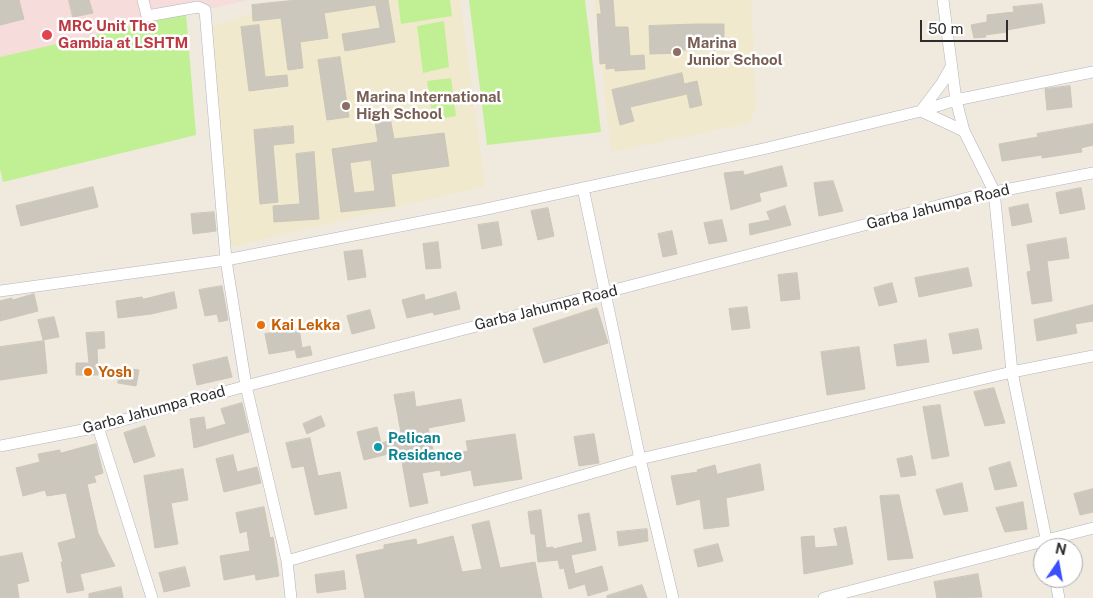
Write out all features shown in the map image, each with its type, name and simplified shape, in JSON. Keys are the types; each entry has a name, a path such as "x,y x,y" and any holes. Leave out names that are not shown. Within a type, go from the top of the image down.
{"street":[{"path":"143,0 147,16 198,7 205,10 226,260 246,386 287,561 286,597"},
{"path":"943,0 956,100 964,131 994,191 1012,372 1046,538"},
{"path":"921,111 942,83 951,67"},
{"path":"0,291 226,260 482,210 763,149 921,111 956,100 1093,72"},
{"path":"921,111 964,131"},
{"name":"Garba Jahumpa Road","path":"0,446 98,427 246,386 994,191 1093,173"},
{"path":"583,188 640,459 673,598"},
{"path":"287,561 640,459 1012,372 1093,356"},
{"path":"98,427 152,598"},
{"path":"1064,538 1093,528"},
{"path":"824,598 1033,547"}],"shaded area":[{"name":"MRC Unit The Gambia at LSHTM","path":"0,0 248,0 0,57"},
{"name":"Marina International High School","path":"298,0 460,0 485,186 231,247 211,26"},
{"name":"Marina Junior School","path":"595,0 751,0 756,105 750,123 611,152"}],"green space":[{"path":"398,0 450,0 452,16 401,24"},
{"path":"469,0 585,0 601,132 487,145"},
{"path":"186,14 196,135 3,182 0,169 0,57"},
{"path":"444,21 449,67 423,73 417,26"},
{"path":"451,78 456,116 433,120 427,81"}],"building":[{"path":"0,0 19,0 24,19 0,25"},
{"path":"69,0 89,0 93,13 73,17"},
{"path":"297,0 374,0 375,5 324,13 328,38 300,42 303,68 288,70 281,18 253,21 252,5"},
{"path":"375,0 388,0 395,42 345,51 342,34 380,28"},
{"path":"600,0 613,0 615,27 628,27 630,56 644,55 645,69 615,71 615,68 606,69 606,63 600,64 597,14 601,14"},
{"path":"1042,4 1045,23 985,35 986,37 974,38 971,25 987,22 987,15 1014,12 1013,7"},
{"path":"724,24 724,50 681,50 681,53 650,54 649,26"},
{"path":"259,25 265,77 287,75 288,86 249,91 241,27"},
{"path":"340,57 349,117 327,120 318,60"},
{"path":"682,73 684,84 697,81 702,105 690,108 687,94 630,107 634,121 620,125 612,90"},
{"path":"1070,86 1072,107 1047,110 1045,89"},
{"path":"389,112 394,139 444,133 449,166 391,174 395,206 341,212 332,149 378,142 374,114","holes":["371,160 375,191 354,193 350,163"]},
{"path":"1093,124 1093,145 1081,148 1082,152 1002,161 999,144 1038,137 1037,134"},
{"path":"293,126 294,143 273,145 278,202 260,204 254,130"},
{"path":"314,152 319,219 274,222 273,206 300,204 296,154"},
{"path":"782,166 787,186 759,193 761,201 731,210 724,173 743,171 744,175"},
{"path":"833,181 843,211 819,216 814,183"},
{"path":"93,187 98,207 21,226 16,206"},
{"path":"1081,188 1085,209 1060,214 1056,193"},
{"path":"1028,204 1032,222 1012,226 1009,208"},
{"path":"785,206 791,225 750,235 749,224 770,220 767,212"},
{"path":"548,208 554,236 538,240 531,211"},
{"path":"214,212 216,231 193,234 191,214"},
{"path":"722,220 727,241 709,244 704,223"},
{"path":"498,222 502,245 482,249 478,225"},
{"path":"672,231 677,254 663,257 658,234"},
{"path":"1066,238 1069,258 1047,261 1052,301 1032,304 1027,272 1031,271 1027,245"},
{"path":"438,242 441,268 426,269 423,244"},
{"path":"362,250 366,277 348,280 344,252"},
{"path":"968,268 972,286 919,297 915,278"},
{"path":"797,273 800,299 781,301 778,275"},
{"path":"892,283 897,302 879,306 874,288"},
{"path":"222,286 228,320 219,322 217,314 205,316 199,290"},
{"path":"174,292 177,308 151,314 118,318 116,301 142,297 143,299"},
{"path":"456,292 460,309 434,315 433,312 407,318 402,300 424,294 425,300"},
{"path":"34,294 38,311 0,321 0,301"},
{"path":"1093,305 1093,321 1075,324 1077,333 1037,341 1034,320"},
{"path":"747,307 750,328 732,330 729,309"},
{"path":"597,308 608,343 544,363 533,329"},
{"path":"370,310 375,328 352,334 347,316"},
{"path":"54,317 59,337 43,340 38,320"},
{"path":"299,328 302,348 310,346 312,355 297,358 295,350 299,349 269,354 265,334"},
{"path":"978,329 982,349 953,354 949,334"},
{"path":"104,332 105,348 97,349 98,375 76,375 76,363 89,363 86,333"},
{"path":"926,340 929,362 897,366 894,345"},
{"path":"44,341 47,373 0,380 0,347"},
{"path":"859,347 865,389 827,395 821,352"},
{"path":"227,357 232,377 197,385 193,365"},
{"path":"121,368 139,370 136,386 118,383"},
{"path":"994,388 1005,423 985,426 974,392"},
{"path":"414,392 416,407 461,399 465,421 428,428 435,458 468,451 466,441 515,434 522,479 474,486 471,470 441,476 440,470 422,473 428,503 410,507 400,451 364,460 357,432 377,427 381,443 402,438 394,395"},
{"path":"242,403 249,432 194,448 190,419 204,417 206,430 226,424 221,409"},
{"path":"940,405 949,456 932,459 923,407"},
{"path":"321,416 325,426 307,434 303,424"},
{"path":"145,426 155,456 134,463 124,433"},
{"path":"594,434 599,463 579,466 574,437"},
{"path":"310,438 318,476 340,472 347,508 315,515 304,466 292,468 286,443"},
{"path":"96,444 103,473 94,476 96,482 87,484 98,533 115,566 80,574 84,590 67,593 61,562 63,562 58,543 76,538 66,493 47,496 45,490 23,496 16,468 40,462 38,454 60,450 60,453"},
{"path":"233,455 237,472 257,467 261,483 224,492 216,459"},
{"path":"912,456 916,475 901,477 897,459"},
{"path":"1010,462 1017,486 995,490 989,468"},
{"path":"760,464 764,490 726,498 729,526 704,529 700,499 677,505 671,476 698,472 697,470 715,465 717,474"},
{"path":"183,469 188,500 171,503 178,544 155,548 144,476"},
{"path":"962,483 968,511 944,515 936,490"},
{"path":"1093,489 1093,512 1080,515 1074,494"},
{"path":"899,495 913,558 888,560 880,496"},
{"path":"1023,502 1027,529 1005,532 996,508"},
{"path":"264,507 270,538 273,537 279,576 256,580 255,574 224,580 220,556 250,551 247,531 240,533 236,513"},
{"path":"541,510 546,548 553,547 553,549 583,542 578,515 589,513 596,550 571,555 575,574 602,566 608,590 588,596 585,584 569,589 564,568 560,569 558,560 538,562 535,534 531,534 528,512"},
{"path":"489,521 500,568 535,562 542,598 365,598 356,555 384,549 384,545 416,539 417,545 453,536 462,572 482,569 472,525"},
{"path":"846,527 853,564 804,574 801,537 814,536 815,548 838,546 834,529"},
{"path":"647,529 648,541 619,546 617,532"},
{"path":"718,544 723,561 698,567 694,550"},
{"path":"22,553 29,581 17,584 19,598 0,598 0,557"},
{"path":"185,567 190,586 164,592 159,573"},
{"path":"344,571 346,589 317,593 315,575"},
{"path":"978,574 982,597 937,598 934,582"},
{"path":"642,585 647,598 607,598 607,596"},
{"path":"121,587 123,598 89,598 89,594"}],"place":[{"name":"MRC Unit The Gambia at LSHTM","path":"47,35"},
{"name":"Marina Junior School","path":"677,52"},
{"name":"Marina International High School","path":"346,106"},
{"name":"Kai Lekka","path":"261,325"},
{"name":"Yosh","path":"88,372"},
{"name":"Pelican Residence","path":"378,447"}]}
